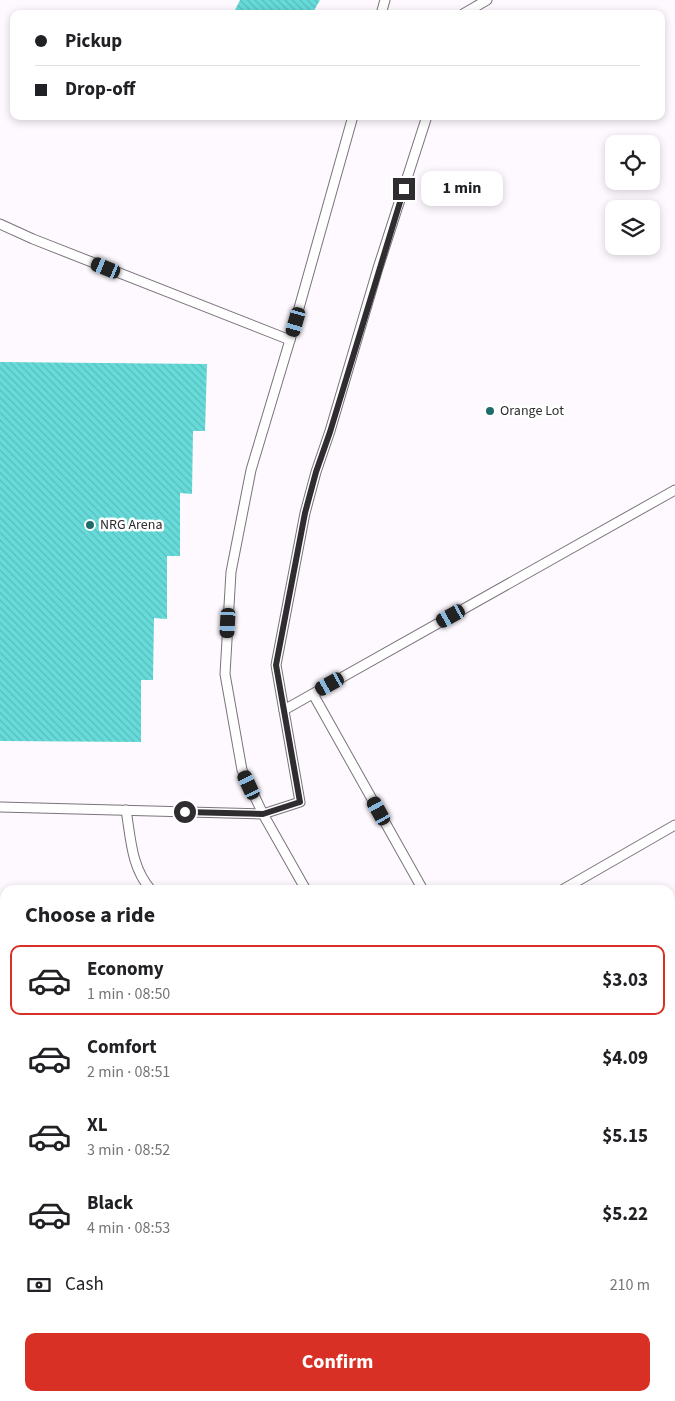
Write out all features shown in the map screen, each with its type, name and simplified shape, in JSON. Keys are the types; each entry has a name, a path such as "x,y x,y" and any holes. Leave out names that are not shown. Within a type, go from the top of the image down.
{"lane":[{"path":"470,10 487,0"},
{"path":"303,885 263,814 242,770 225,674 230,572 250,470 290,340 352,120"},
{"path":"0,807 263,814 300,802 276,665 305,513 316,472 330,432 378,268 426,120"},
{"path":"0,224 33,239 290,340"},
{"path":"284,710 675,490"},
{"path":"313,694 420,885"},
{"path":"126,810 134,860 142,879 147,885"},
{"path":"571,885 675,825"}],"building":[{"path":"240,0 320,0 314,10 235,10"},
{"name":"NRG Arena","path":"0,362 207,364 205,431 193,431 192,494 180,493 180,556 167,556 167,619 154,618 153,680 141,680 141,742 0,741"}],"place":[{"name":"Orange Lot","path":"490,411"},
{"name":"NRG Arena","path":"90,525"}],"route":[{"path":"185,812 263,814 300,802 276,665 305,513 316,472 404,189"}]}
